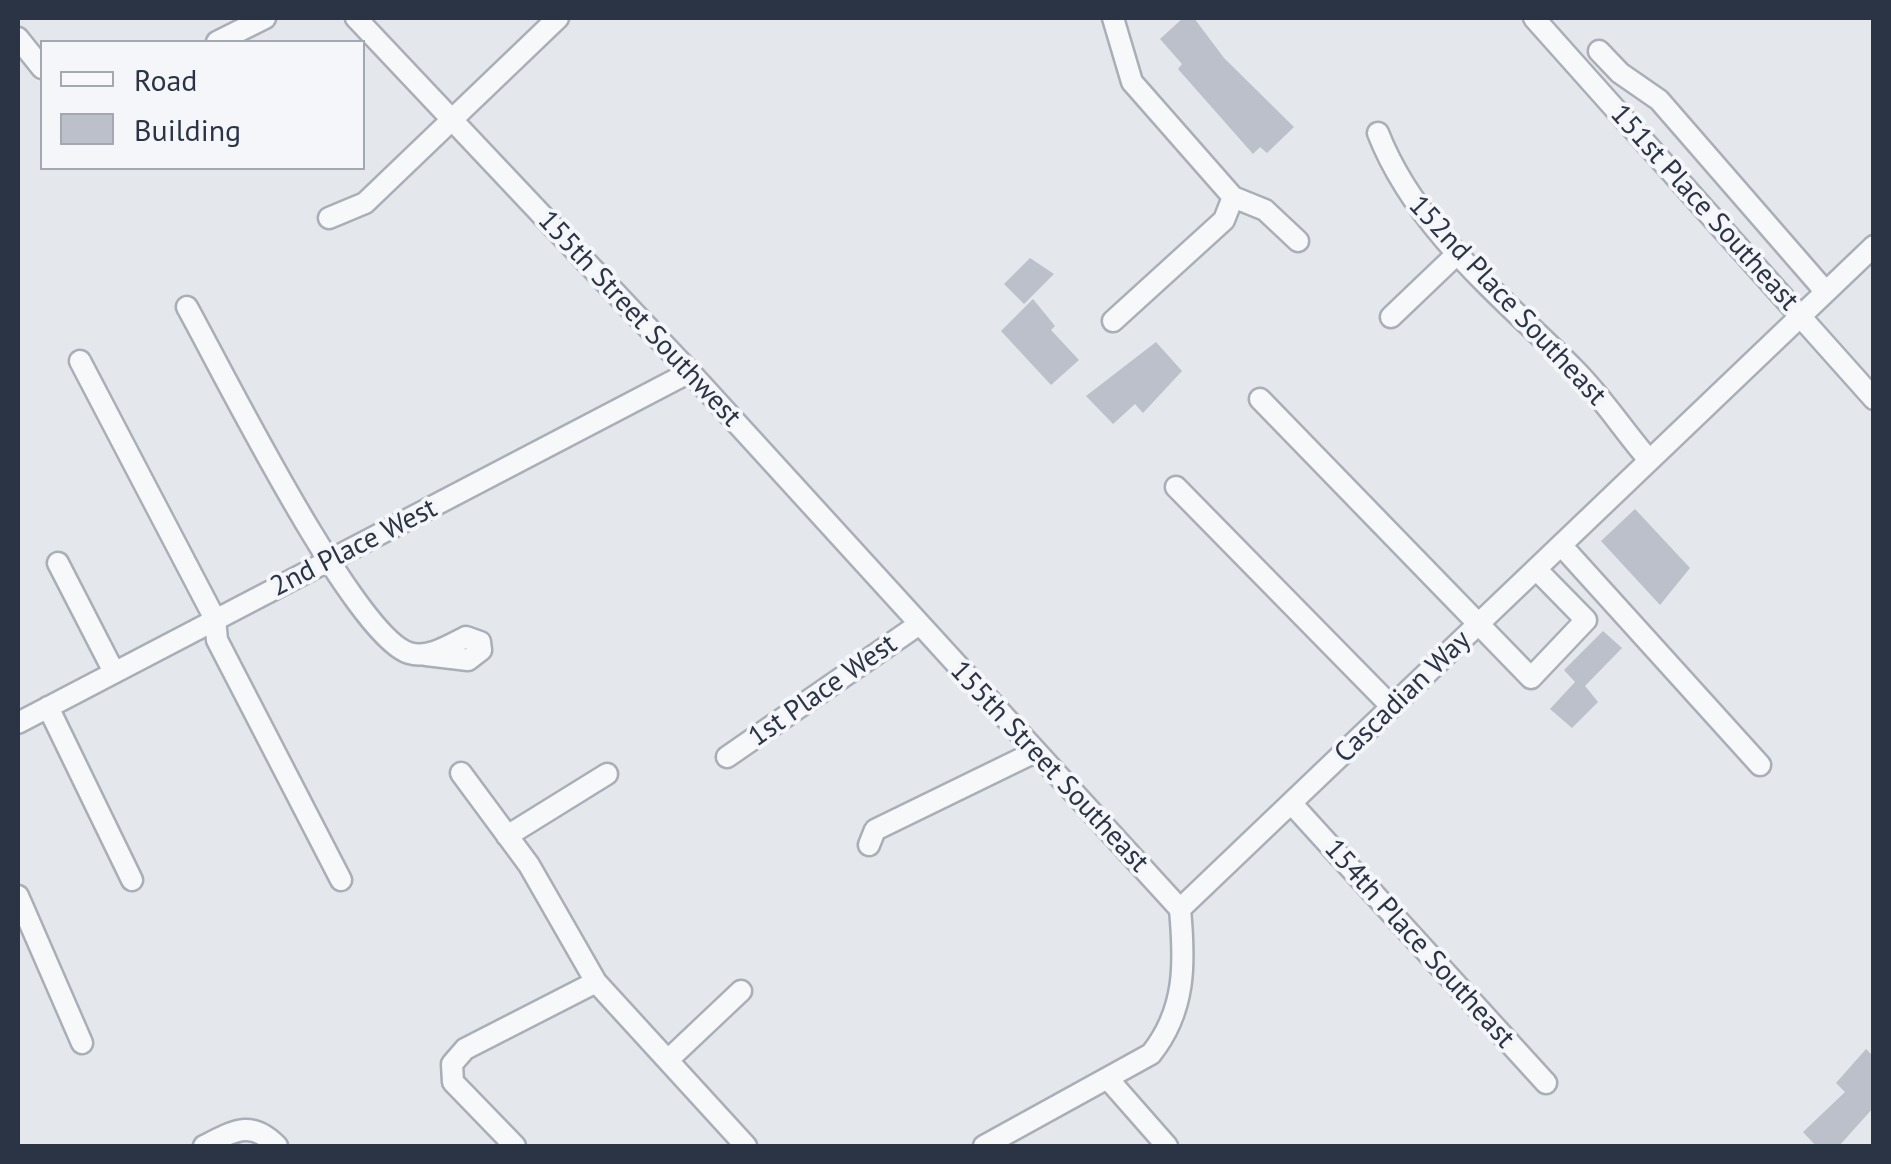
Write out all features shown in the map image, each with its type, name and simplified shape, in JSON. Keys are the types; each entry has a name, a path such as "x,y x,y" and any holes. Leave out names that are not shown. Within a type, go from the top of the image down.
{"street":[{"path":"221,40 266,18"},
{"name":"155th Street Southwest","path":"356,18 690,372 918,625"},
{"path":"329,218 365,203 558,18"},
{"path":"1113,18 1132,82 1233,198 1265,210 1298,241"},
{"name":"151st Place Southeast","path":"1534,18 1874,399"},
{"path":"18,38 40,66"},
{"path":"1599,51 1620,73 1659,100 1825,291"},
{"name":"152nd Place Southeast","path":"1378,134 1408,194 1458,252 1579,373 1649,460"},
{"path":"1113,321 1224,220 1233,198"},
{"name":"Cascadian Way","path":"1180,909 1874,246"},
{"path":"1391,318 1458,252"},
{"path":"187,307 330,561 397,648 426,655"},
{"path":"80,361 216,619 217,640 341,880"},
{"name":"2nd Place West","path":"18,723 690,372"},
{"path":"1260,398 1531,678 1586,620 1536,569"},
{"path":"1176,487 1392,708"},
{"path":"1561,545 1760,766"},
{"path":"58,563 114,672"},
{"name":"155th Street Southeast","path":"918,625 1180,909"},
{"name":"1st Place West","path":"727,757 918,625"},
{"path":"48,708 132,880"},
{"path":"869,845 876,830 1035,752"},
{"path":"461,773 507,836 596,982 746,1146"},
{"path":"507,836 607,774"},
{"name":"154th Place Southeast","path":"1292,804 1546,1083"},
{"path":"18,896 82,1044"},
{"path":"984,1146 1151,1054 1164,1038 1180,1000 1185,964 1180,909"},
{"path":"515,1146 454,1082 452,1064 465,1049 596,982"},
{"path":"668,1060 741,990"},
{"path":"1109,1080 1167,1146"},
{"path":"204,1146 240,1128 256,1128 277,1146"}],"building":[{"path":"1183,18 1194,18 1224,58 1294,127 1267,153 1260,147 1253,154 1178,69 1182,64 1160,39"},
{"path":"1030,258 1054,274 1024,304 1004,284"},
{"path":"1033,299 1055,326 1051,330 1079,360 1051,385 1001,331"},
{"path":"1156,342 1182,371 1143,413 1135,404 1113,424 1086,396"},
{"path":"1635,509 1690,568 1660,605 1601,541"},
{"path":"1603,631 1622,648 1585,686 1598,702 1572,728 1550,709 1575,682 1564,670"},
{"path":"1866,1049 1874,1057 1874,1107 1839,1146 1816,1146 1803,1132 1845,1092 1836,1083"}]}
